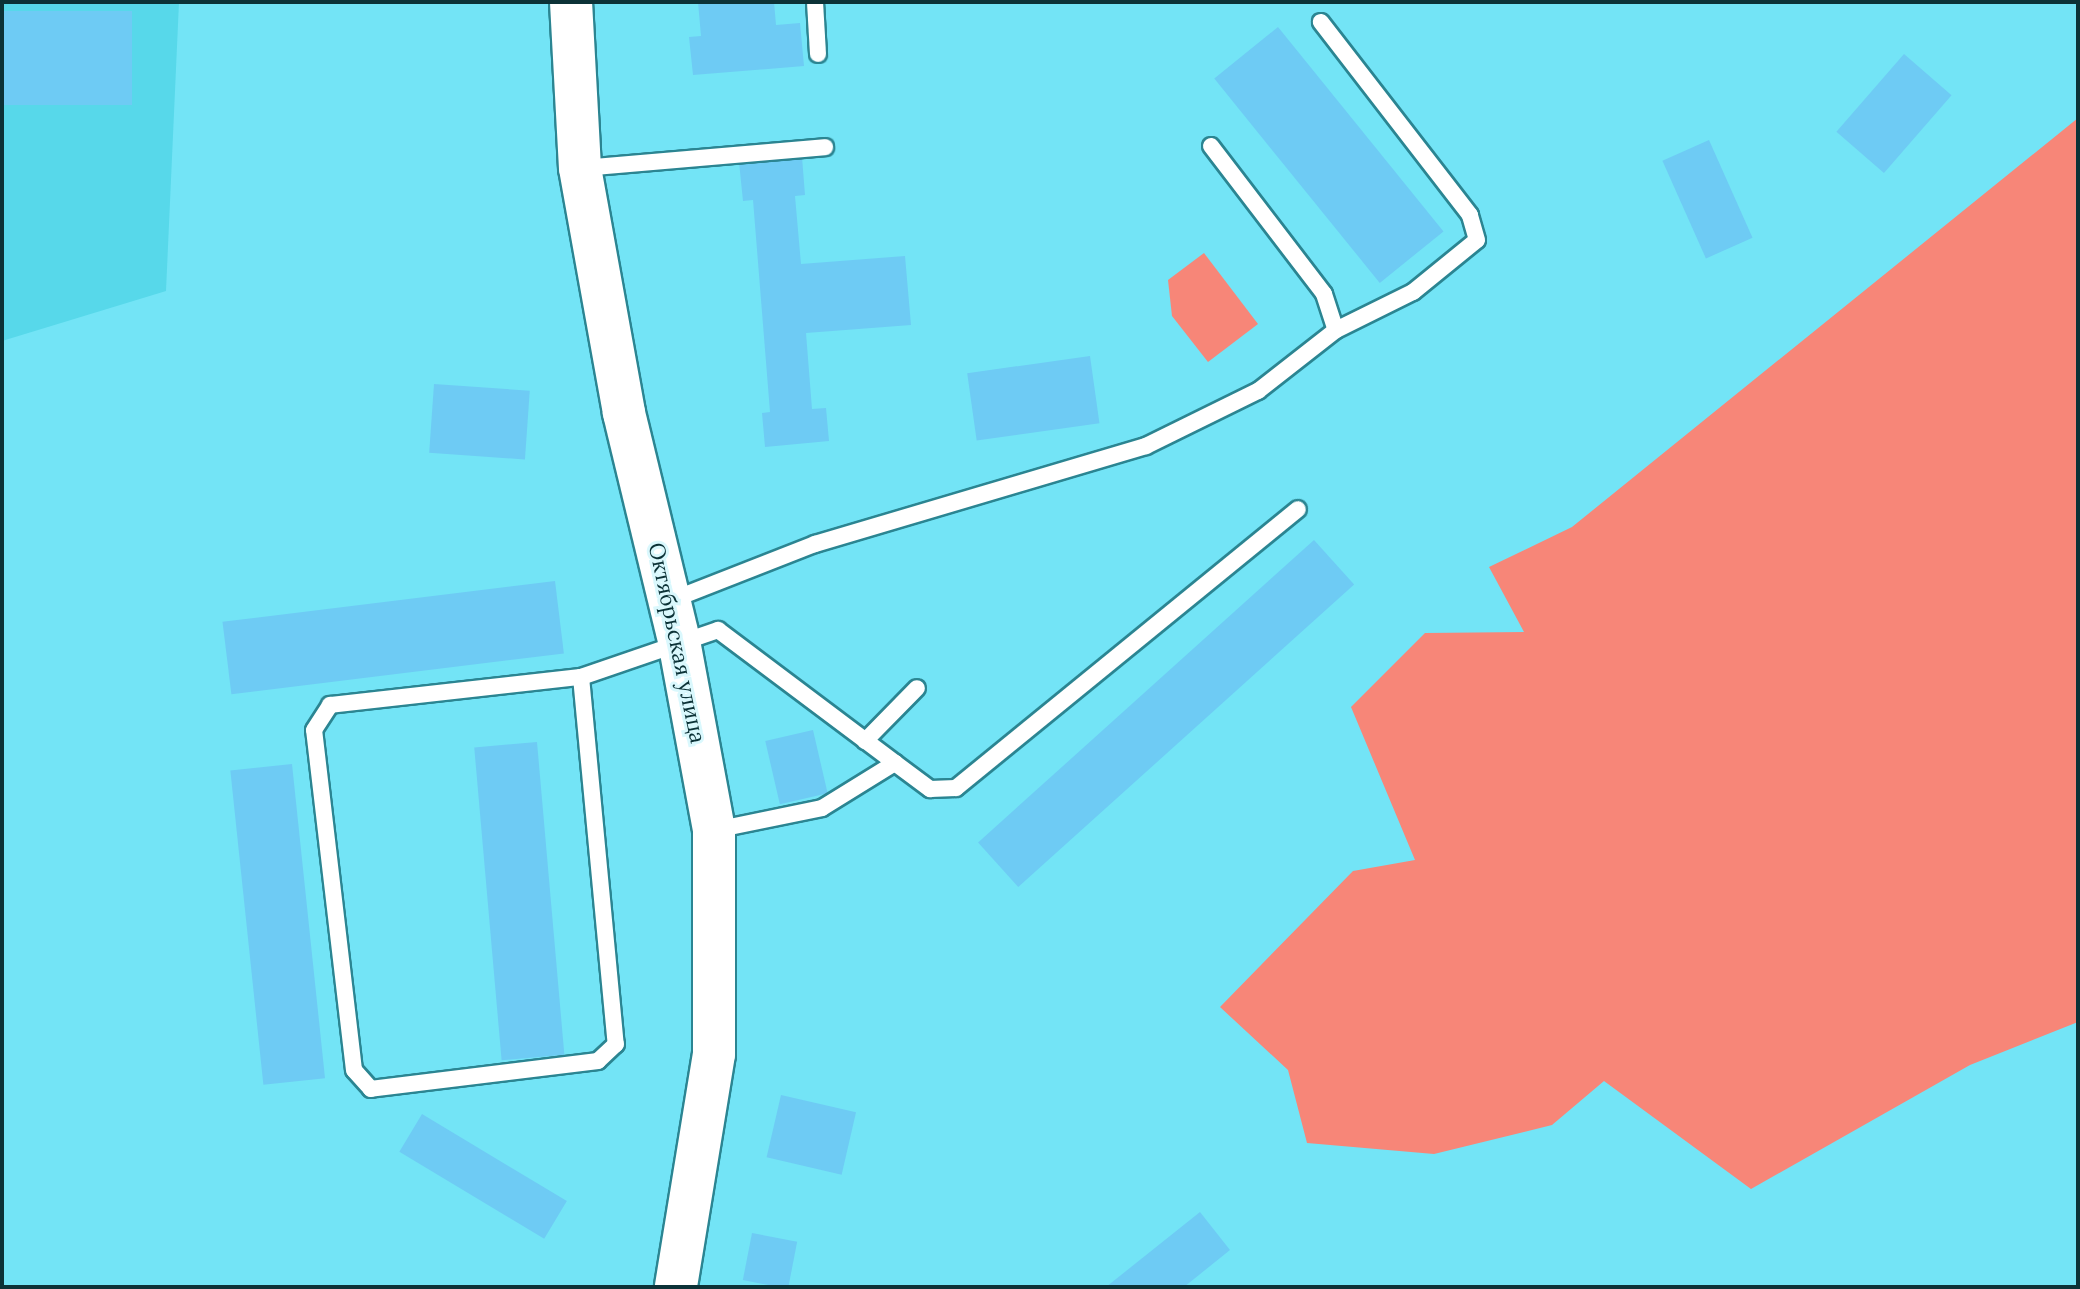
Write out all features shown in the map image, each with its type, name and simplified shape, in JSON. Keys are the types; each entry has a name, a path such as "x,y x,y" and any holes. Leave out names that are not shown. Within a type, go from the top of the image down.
{"street":[{"name":"Октябрьская улица","path":"571,2 580,168 624,413 679,641 714,830 714,1054 676,1287"}],"lane":[{"path":"815,2 818,54"},
{"path":"670,601 815,544 1146,446 1258,391 1336,330 1413,292 1477,240 1470,215 1321,22"},
{"path":"1211,146 1324,294 1336,330"},
{"path":"580,168 825,147"},
{"path":"581,677 616,1044 598,1061 371,1089 354,1070 314,730 330,705 581,677 718,630 930,789 956,788 1298,509"},
{"path":"865,741 917,688"},
{"path":"714,830 822,808 895,763"}],"shaded area":[{"path":"2,2 179,2 166,291 2,341"},
{"path":"2078,118 2078,1022 1970,1065 1751,1189 1604,1081 1552,1125 1434,1154 1307,1143 1288,1070 1220,1007 1353,871 1415,860 1351,707 1425,633 1524,632 1489,567 1572,527"},
{"path":"1204,253 1258,324 1208,362 1172,316 1168,280"}],"building":[{"path":"698,2 774,2 776,25 800,23 804,66 693,75 689,37 701,36"},
{"path":"2,11 132,11 132,105 2,105"},
{"path":"1278,27 1444,231 1380,283 1214,79"},
{"path":"1904,54 1952,95 1884,173 1836,132"},
{"path":"1709,140 1753,238 1706,258 1662,161"},
{"path":"802,157 805,195 795,196 801,264 905,256 911,325 806,333 812,409 826,408 829,441 765,447 762,413 770,412 753,200 743,201 739,162"},
{"path":"1090,356 1099,423 977,441 967,373"},
{"path":"434,384 530,391 525,460 429,453"},
{"path":"1314,540 1354,585 1018,887 978,842"},
{"path":"555,581 564,653 231,694 222,622"},
{"path":"813,730 828,793 780,804 765,741"},
{"path":"537,742 564,1055 502,1060 474,747"},
{"path":"292,764 325,1078 263,1085 230,770"},
{"path":"781,1095 856,1112 842,1175 767,1157"},
{"path":"422,1114 567,1201 544,1239 399,1152"},
{"path":"1200,1212 1230,1250 1184,1287 1106,1287"},
{"path":"752,1233 797,1242 788,1287 743,1280"}]}
